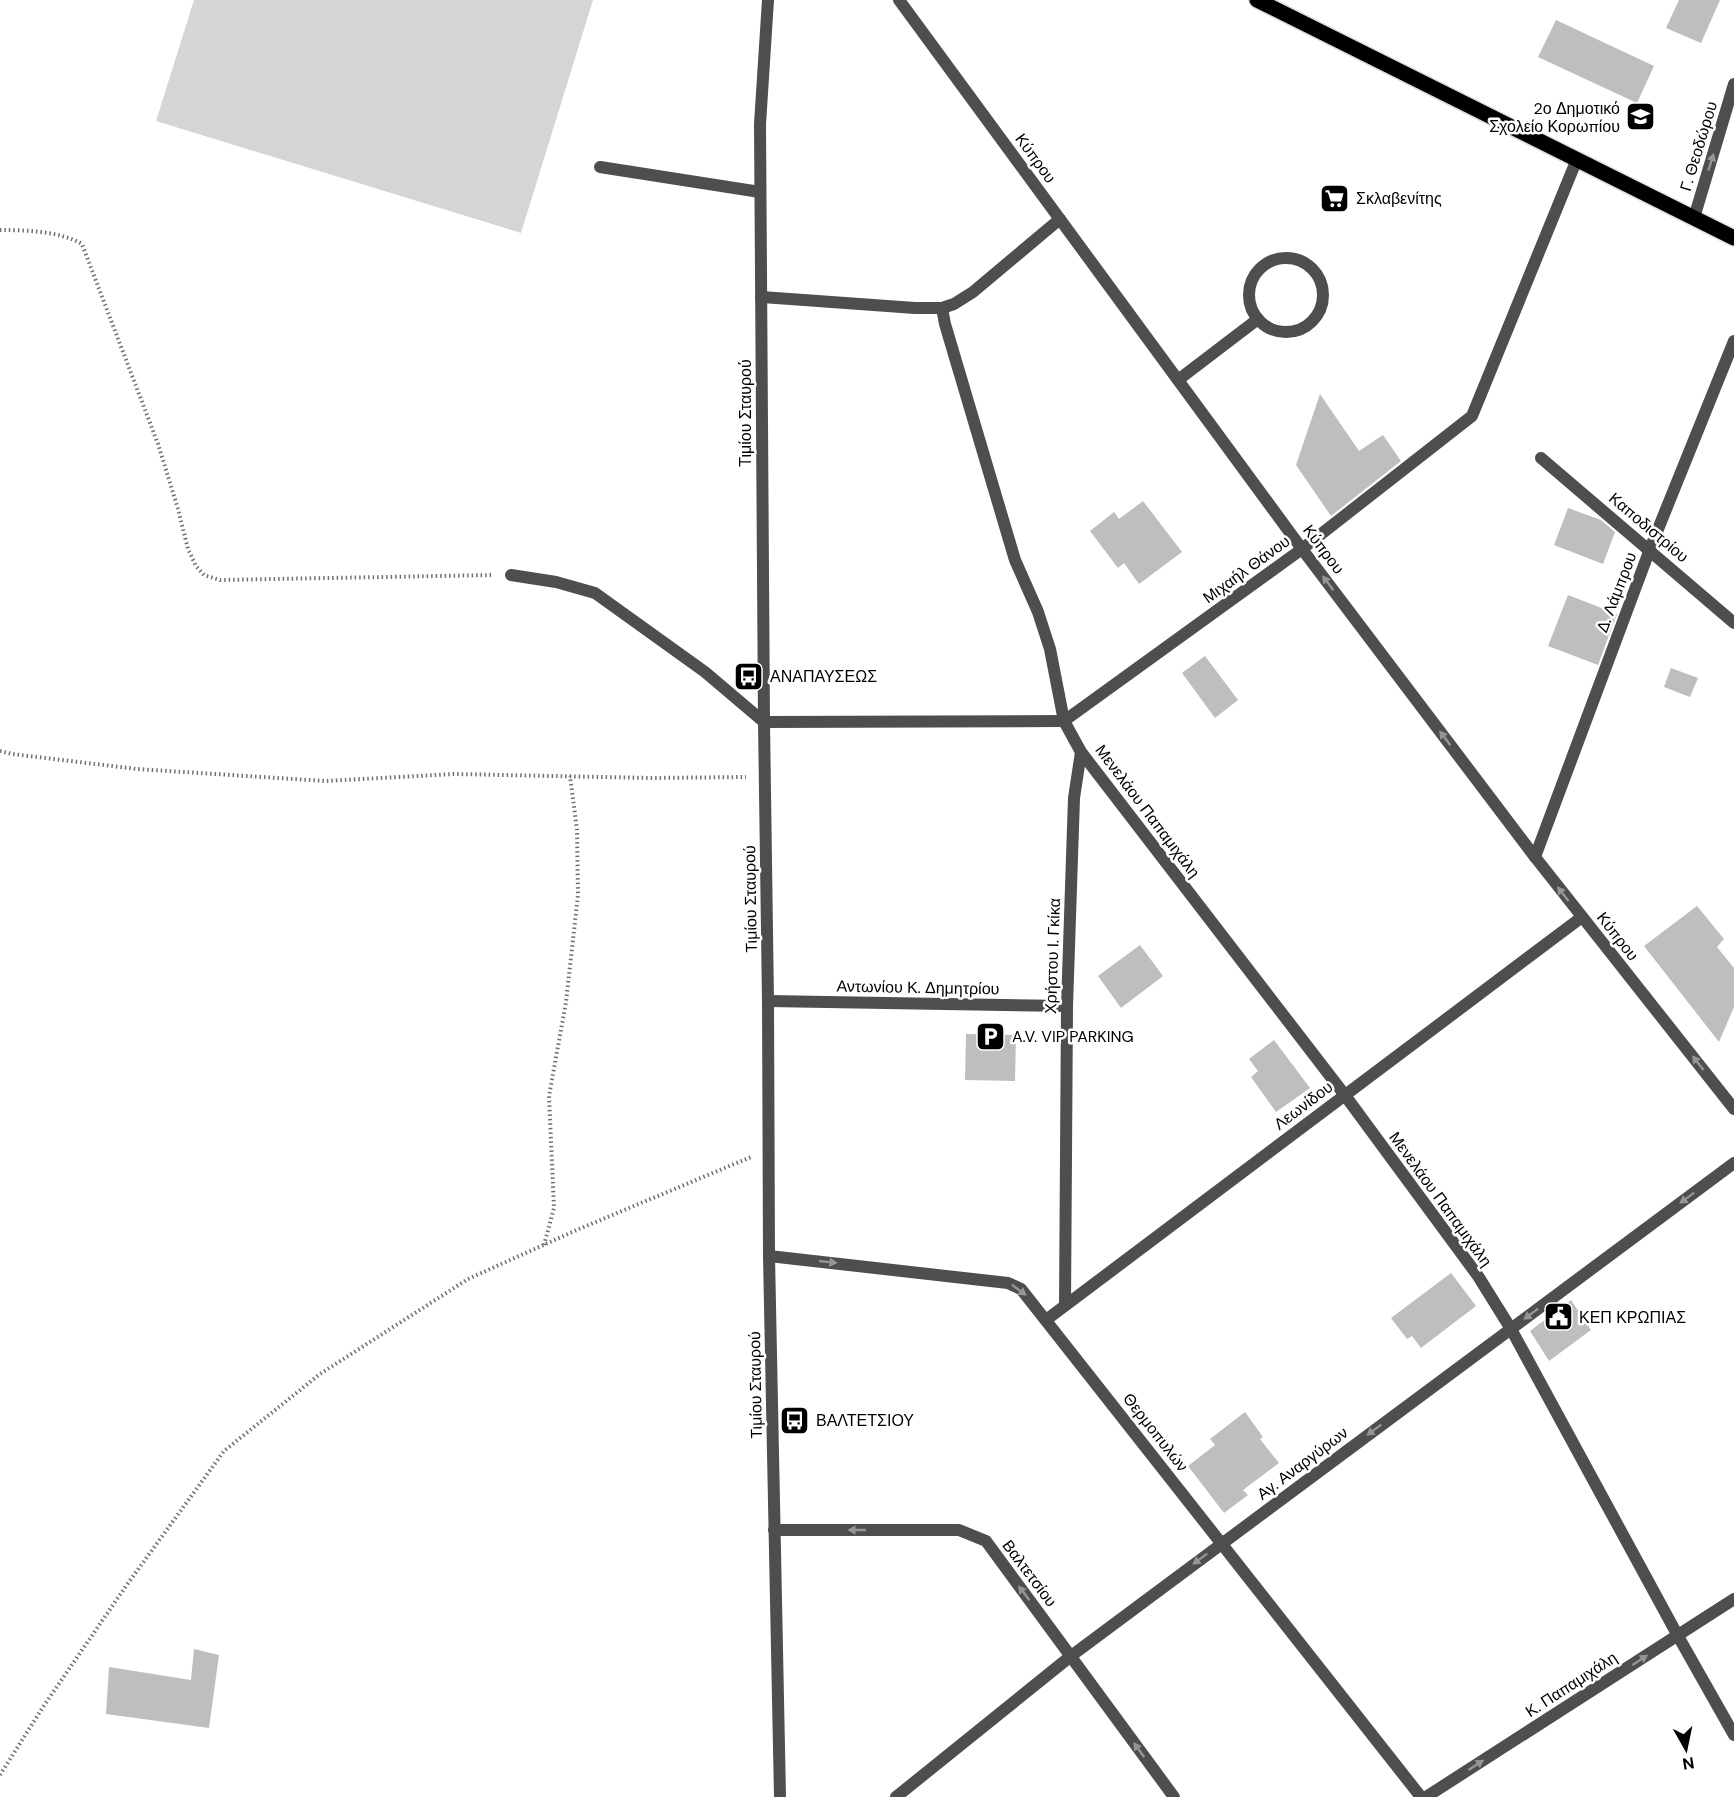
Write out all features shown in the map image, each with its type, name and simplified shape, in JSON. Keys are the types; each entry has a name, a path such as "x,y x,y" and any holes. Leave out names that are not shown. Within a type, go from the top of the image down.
{"main road":[{"path":"1257,0 1734,238"}],"street":[{"name":"Τιμίου Σταυρού","path":"768,0 760,124 760,192 769,1256 780,1797"},
{"name":"Κύπρου","path":"899,0 1302,549 1535,857 1734,1109"},
{"name":"Γ. Θεοδώρου","path":"1695,218 1734,84"},
{"name":"Μιχαήλ Θάνου","path":"1064,721 1302,549 1472,416 1577,159"},
{"path":"600,167 760,192"},
{"path":"761,297 915,309 942,308 974,292 1060,219"},
{"path":"1294,258 1305,262 1314,270 1321,281 1323,294 1322,306 1316,318 1306,326 1294,331 1281,331 1268,327 1258,319 1249,298 1254,276 1262,267 1271,261 1294,258"},
{"name":"Μενελάου Παπαμιχάλη","path":"942,308 1015,560 1038,612 1050,649 1064,721 1081,752 1344,1094 1478,1276 1511,1329 1734,1735"},
{"path":"1178,380 1258,319"},
{"name":"Δ. Λάμπρου","path":"1535,857 1650,549 1734,341"},
{"name":"Καποδιστρίου","path":"1541,458 1734,622"},
{"path":"511,574 556,582 595,593 705,672 764,722 1064,721"},
{"name":"Χρήστου Ι. Γκίκα","path":"1065,1305 1067,1006 1074,798 1081,752"},
{"name":"Λεωνίδου","path":"1046,1320 1582,917"},
{"name":"Αντωνίου Κ. Δημητρίου","path":"768,1001 1067,1006"},
{"name":"Αγ. Αναργύρων","path":"896,1797 1071,1656 1734,1163"},
{"name":"Θερμοπυλών","path":"769,1256 1008,1283 1021,1289 1421,1797"},
{"name":"Βαλτετσίου","path":"774,1530 958,1530 986,1541 1174,1797"},
{"name":"Κ. Παπαμιχάλη","path":"1426,1797 1734,1599"}],"path":[{"path":"0,230 21,230 70,237 82,244 158,444 188,549 196,566 204,575 220,580 511,574"},
{"path":"0,751 137,769 325,781 454,774 652,778 765,776"},
{"path":"544,1245 554,1208 549,1096 566,1002 578,895 578,830 570,776"},
{"path":"0,1775 126,1586 224,1451 320,1374 468,1279 769,1149"}],"shaded area":[{"path":"194,0 593,0 521,233 156,121"}],"building":[{"path":"1679,0 1720,0 1701,43 1666,28"},
{"path":"1556,20 1654,66 1637,103 1538,57"},
{"path":"1320,394 1359,451 1383,435 1401,461 1331,516 1296,465"},
{"path":"1143,501 1182,552 1139,584 1124,563 1118,568 1090,531 1114,512 1119,519"},
{"path":"1568,508 1601,520 1615,532 1603,564 1554,545"},
{"path":"1568,595 1617,614 1598,665 1548,646"},
{"path":"1205,656 1238,700 1215,718 1182,673"},
{"path":"1671,668 1698,678 1690,697 1664,687"},
{"path":"1697,906 1724,939 1717,947 1734,968 1734,1007 1719,1042 1644,946"},
{"path":"1140,945 1163,976 1121,1008 1098,976"},
{"path":"966,1034 1016,1035 1015,1081 965,1080"},
{"path":"1274,1040 1310,1088 1276,1112 1251,1077 1258,1071 1249,1059"},
{"path":"1451,1273 1476,1306 1421,1348 1412,1336 1407,1339 1391,1318"},
{"path":"1571,1300 1591,1330 1549,1361 1530,1331"},
{"path":"1245,1412 1263,1437 1260,1439 1279,1463 1243,1490 1248,1495 1224,1513 1188,1466 1215,1445 1210,1439"},
{"path":"194,1649 219,1655 209,1728 106,1714 109,1667 191,1680"}],"place":[{"name":"2ο Δημοτικό Σχολείο Κορωπίου","path":"1641,117"},
{"name":"Σκλαβενίτης","path":"1335,198"},
{"name":"ΑΝΑΠΑΥΣΕΩΣ","path":"749,676"},
{"name":"A.V. VIP PARKING","path":"991,1036"},
{"name":"ΚΕΠ ΚΡΩΠΙΑΣ","path":"1558,1317"},
{"name":"ΒΑΛΤΕΤΣΙΟΥ","path":"795,1420"}]}
